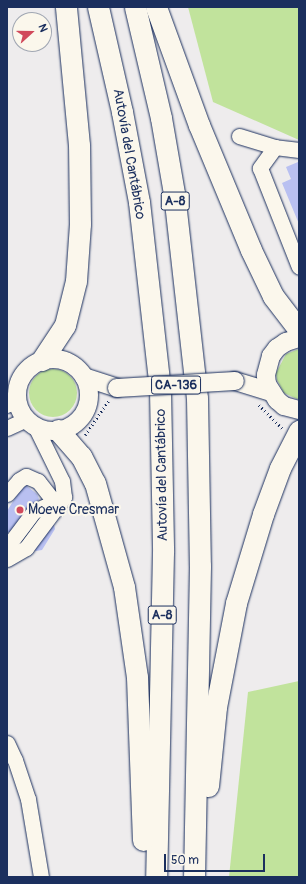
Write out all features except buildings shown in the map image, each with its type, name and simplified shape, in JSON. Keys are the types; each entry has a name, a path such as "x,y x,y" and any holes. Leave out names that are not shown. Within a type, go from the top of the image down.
{"highway":[{"path":"42,360 65,325 76,281 80,224 80,145 66,7"},
{"name":"Autovía del Cantábrico","path":"98,7 122,112 139,202 149,279 160,390 163,552 156,877"},
{"name":"A-8","path":"135,7 161,118 174,193 197,398 200,566 194,877"},
{"path":"156,7 199,125 251,250 273,296 299,330"},
{"path":"58,430 81,456 95,483 124,587 137,677 144,877"},
{"path":"204,877 209,772 216,707 228,636 246,566 262,514 280,468 299,431"}],"main road":[{"path":"299,338 286,342 277,348 267,366 266,379 271,392 284,406 299,410"},
{"path":"84,377 88,400 78,420 58,430 46,430 31,422 12,399 24,373 42,360 66,361 76,367 84,377 113,393"},
{"path":"235,381 267,366"},
{"path":"235,381 271,392"},
{"name":"CA-136","path":"113,393 235,381"},
{"path":"88,400 113,393"}],"street":[{"path":"239,136 275,148 299,150"},
{"path":"275,148 260,168 299,267"},
{"path":"7,428 31,422 62,481 60,499 26,548 7,559"},
{"path":"7,494 19,480 26,476 33,477 53,500 60,499"},
{"path":"7,547 34,511 60,499"},
{"path":"7,743 15,760 28,799 41,877"}],"path":[{"path":"83,438 113,393"}],"green space":[{"path":"188,7 299,7 299,140 213,102"},
{"path":"299,349 299,400 284,393 277,380 276,373 286,354"},
{"path":"48,369 58,369 70,376 77,388 77,398 70,410 58,417 48,417 40,413 33,406 29,398 29,388 33,380 40,373"},
{"path":"299,681 299,877 229,877 248,692"}],"place":[{"name":"Moeve Cresmar","path":"20,510"}]}
